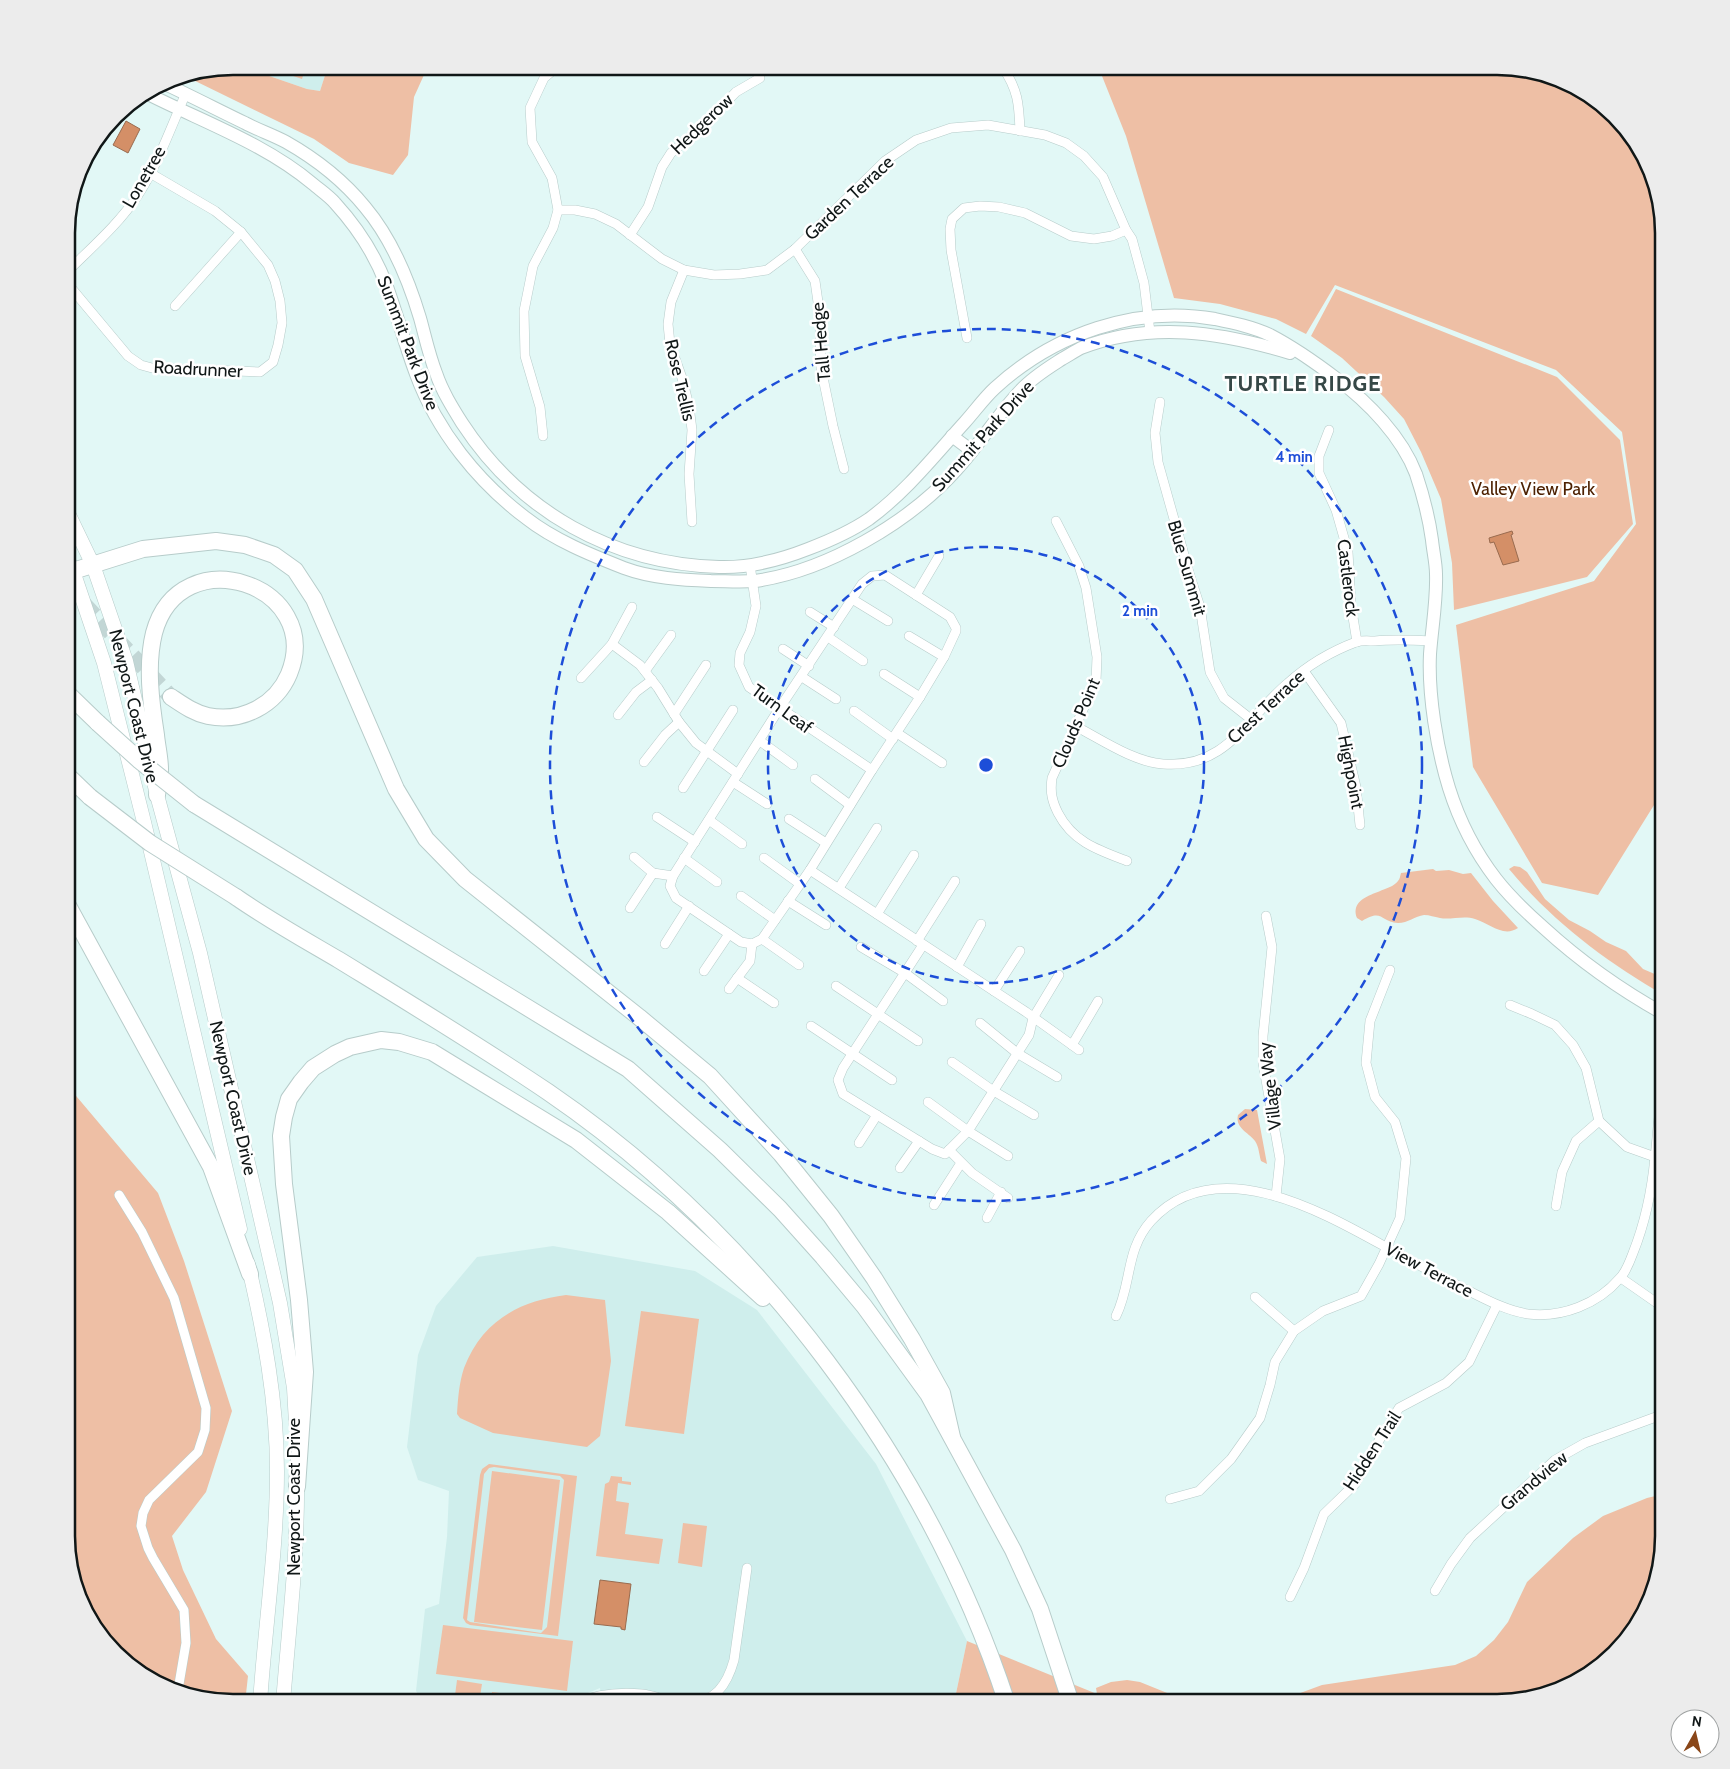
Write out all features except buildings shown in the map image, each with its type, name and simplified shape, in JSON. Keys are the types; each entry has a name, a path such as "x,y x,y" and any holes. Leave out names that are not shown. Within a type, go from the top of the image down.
{"highway":[{"path":"75,565 93,565 143,549 216,541 246,545 274,555 295,570 314,599 396,789 426,839 465,879 710,1076 781,1154 831,1216 874,1278 912,1339 942,1393 952,1437"},
{"path":"157,796 160,768 152,706 151,656 154,634 161,613 172,599 186,589 207,581 226,579 244,582 264,592 278,604 290,621 294,641 294,662 285,683 271,700 254,712 234,716 210,716 188,709 172,697"},
{"path":"75,701 140,761 194,804 628,1069 720,1150 780,1209 864,1306 928,1394 1013,1550 1036,1600 1068,1694"},
{"path":"75,782 150,842 236,897 443,1023 550,1093 615,1142 702,1218 793,1319 855,1400 881,1440 922,1508 942,1546 979,1627 1004,1694"},
{"path":"75,918 211,1167 250,1274"},
{"path":"297,1487 305,1372 299,1300 284,1184 281,1136 289,1100 300,1082 313,1068 350,1047 381,1040 399,1042 432,1052 576,1140 668,1212 763,1298 793,1319"}],"main road":[{"name":"Newport Coast Drive","path":"75,529 93,565 126,662 157,796 200,953 280,1303 294,1388 297,1487 295,1576 284,1694"},
{"name":"Newport Coast Drive","path":"75,579 104,663 146,831 250,1274 271,1380 277,1470 276,1508 261,1694"}],"street":[{"path":"543,436 540,407 525,356 524,311 533,266 553,228 558,210 552,178 532,142 530,108 544,78 548,75"},
{"path":"1008,75 1019,103 1020,131"},
{"name":"Hedgerow","path":"630,235 648,207 662,167 671,153 704,126 736,92 760,78"},
{"name":"Summit Park Drive","path":"172,87 280,139 316,160 344,184 365,206 382,229 404,270 442,388 455,412 497,470 518,489 566,525 628,553 662,562 721,567 750,564 795,554 847,532 868,520 892,500 996,387 1032,358 1068,339 1106,325 1148,317 1202,317 1243,325 1268,334 1342,383 1375,413 1398,442 1415,471 1430,524 1436,574 1430,675 1437,739 1450,791 1477,850 1496,880 1526,912 1570,951 1634,997 1655,1009"},
{"name":"Lonetree","path":"75,264 110,229 137,197 150,174 186,94"},
{"name":"Summit Park Drive","path":"153,97 257,146 293,168 334,202 365,243 384,280 417,377 444,431 484,482 527,520 568,543 627,569 661,577 692,580 753,581 798,571 831,558 880,533 954,473 1022,389 1045,370 1079,349 1150,332 1190,332 1225,336 1264,345 1306,358"},
{"name":"Garden Terrace","path":"558,210 575,210 595,214 616,224 662,259 684,270 714,275 766,270 795,249 885,161 916,140 951,128 988,125 1044,135 1066,143 1084,156 1103,177 1135,248 1144,283 1150,332"},
{"path":"150,174 215,211 241,232 175,306"},
{"path":"967,338 951,250 950,229 952,219 964,208 980,206 999,207 1025,213 1071,236 1094,239 1126,230"},
{"name":"Roadrunner","path":"75,293 128,356 141,365 152,368 260,372 272,362 278,345 282,323 280,301 275,281 268,265 241,232"},
{"name":"Tall Hedge","path":"795,249 815,281 821,323 821,368 844,469"},
{"name":"Rose Trellis","path":"684,270 671,302 668,324 670,344 682,378 689,406 692,430 689,474 692,522"},
{"name":"Blue Summit","path":"1160,402 1155,433 1158,462 1200,607 1210,672 1224,698 1252,720"},
{"name":"Castlerock","path":"1329,430 1319,456 1319,473 1336,510 1348,552 1351,605 1357,642"},
{"path":"952,436 972,451"},
{"path":"916,476 934,491"},
{"name":"Clouds Point","path":"1056,521 1079,566 1086,588 1097,657 1096,681 1077,727 1052,778 1051,793 1064,824 1076,837 1127,861"},
{"path":"916,595 939,556"},
{"name":"Turn Leaf","path":"750,564 756,606 750,632 740,653 739,665 749,687 872,770"},
{"path":"885,575 916,595 950,617 954,623 956,631 944,657 810,870 762,939 752,944 742,942 676,898 670,886 673,876 862,584 872,576 885,575"},
{"path":"852,599 888,621"},
{"path":"581,678 612,644 632,607"},
{"path":"810,612 834,627"},
{"path":"645,671 671,635"},
{"path":"909,636 944,657"},
{"path":"828,637 863,661"},
{"name":"Crest Terrace","path":"1077,727 1140,759 1163,764 1185,763 1204,759 1233,741 1287,683 1323,658 1357,642 1398,639 1432,641"},
{"path":"612,644 640,665 696,743 768,804"},
{"path":"783,649 809,666"},
{"path":"644,762 677,718 706,665"},
{"name":"Highpoint","path":"1304,671 1341,723 1356,787 1360,825"},
{"path":"884,674 920,697"},
{"path":"802,677 836,699"},
{"path":"618,715 636,692 652,680"},
{"path":"683,788 733,710"},
{"path":"854,711 942,763"},
{"path":"760,741 793,765"},
{"path":"815,780 850,805"},
{"path":"658,817 695,842"},
{"path":"789,819 826,843"},
{"path":"709,820 742,844"},
{"path":"839,888 877,828"},
{"path":"877,914 914,855"},
{"path":"634,857 653,873 673,876"},
{"path":"684,858 717,882"},
{"path":"764,858 800,884"},
{"path":"810,870 1075,1048 1098,1000"},
{"path":"630,908 653,873"},
{"path":"956,881 905,973 852,1053 838,1080 843,1094 932,1149 947,1152 972,1173 1004,1195 986,1218"},
{"path":"740,896 775,920"},
{"path":"788,901 826,925"},
{"path":"665,944 689,906"},
{"name":"Village Way","path":"1266,916 1272,947 1263,1036 1263,1062 1280,1159 1276,1196"},
{"path":"957,967 981,924"},
{"path":"704,970 729,934"},
{"path":"762,939 800,965"},
{"path":"729,989 750,960 752,944"},
{"path":"861,947 905,973 943,1001"},
{"path":"994,992 1020,951"},
{"path":"1170,1499 1199,1491 1231,1459 1260,1418 1270,1385 1274,1362 1294,1332 1323,1311 1361,1296 1379,1264 1400,1218 1406,1158 1395,1122 1375,1097 1366,1063 1370,1021 1390,970"},
{"path":"947,1152 968,1131 992,1090 1029,1035 1033,1018 1059,975"},
{"path":"737,978 774,1003"},
{"path":"836,986 918,1041"},
{"path":"1510,1005 1555,1025 1573,1045 1586,1068 1599,1121 1627,1148 1655,1157"},
{"path":"980,1023 1017,1053 1057,1077"},
{"path":"811,1026 892,1080"},
{"path":"952,1062 992,1090 1034,1115"},
{"path":"928,1102 968,1131 1008,1156"},
{"path":"859,1143 877,1115"},
{"path":"1556,1206 1562,1172 1576,1141 1599,1121"},
{"path":"900,1168 919,1141"},
{"name":"View Terrace","path":"1116,1316 1122,1306 1129,1267 1136,1244 1142,1232 1159,1213 1181,1198 1206,1190 1233,1189 1276,1196 1336,1219 1496,1305 1526,1314 1556,1314 1588,1303 1600,1296 1621,1278 1638,1242 1649,1196 1655,1157"},
{"path":"934,1205 961,1163"},
{"path":"118,1195 142,1232 174,1298 206,1408 205,1430 198,1452 149,1500 143,1513 141,1526 153,1558 184,1610 186,1643 179,1684"},
{"path":"1621,1278 1655,1302"},
{"path":"1255,1297 1294,1332"},
{"name":"Hidden Trail","path":"1290,1597 1304,1568 1324,1514 1355,1484 1399,1408 1446,1383 1469,1362 1496,1305"},
{"name":"Grandview","path":"1435,1590 1470,1538 1555,1460 1585,1442 1655,1417"},
{"path":"714,1694 720,1691 731,1672 746,1568"},
{"path":"624,1694 644,1694"}],"shaded area":[{"path":"266,75 325,75 320,91 307,89"},
{"path":"126,121 140,129 128,153 113,145"},
{"path":"1512,531 1513,534 1511,535 1519,561 1503,565 1494,542 1490,543 1489,538"},
{"path":"553,1246 695,1271 757,1310 876,1464 967,1641 956,1694 601,1694 600,1688 586,1694 418,1694 416,1691 425,1609 439,1604 447,1537 449,1491 418,1480 407,1447 418,1355 436,1306 477,1257"},
{"path":"600,1580 631,1584 625,1630 621,1629 621,1627 594,1624"}],"green space":[{"path":"266,75 307,89 320,91 325,75 424,75 414,97 408,155 393,175 349,163 314,139 193,80 212,76"},
{"path":"290,75 303,75 302,79"},
{"path":"1102,75 1507,75 1538,80 1576,96 1601,114 1616,129 1634,154 1650,192 1655,223 1655,803 1598,895 1542,883 1473,767 1456,625 1594,581 1636,524 1622,432 1556,370 1335,285 1306,334 1276,319 1220,304 1174,298 1126,136"},
{"name":"Valley View Park","path":"1336,289 1557,377 1620,440 1633,524 1587,577 1454,610 1452,563 1441,499 1421,452 1404,419 1384,397 1342,358 1311,336"},
{"path":"1514,866 1520,867 1527,872 1545,899 1569,920 1606,942 1626,951 1643,969 1655,974 1655,990 1621,969 1580,939 1543,906 1509,869"},
{"path":"1433,869 1436,871 1449,870 1463,874 1471,873 1518,928 1512,931 1501,931 1466,917 1444,918 1424,915 1398,923 1378,916 1369,917 1362,921 1357,918 1356,910 1358,903 1364,898 1394,885 1399,880 1401,873"},
{"path":"75,1095 158,1193 184,1261 232,1411 206,1492 172,1536 183,1570 216,1639 248,1676 246,1694 223,1694 192,1689 154,1673 121,1648 114,1640 96,1615 80,1577 76,1557 75,1536"},
{"path":"1245,1109 1257,1110 1267,1164 1261,1161 1255,1141 1238,1123 1238,1115"},
{"path":"566,1295 605,1300 611,1361 600,1436 587,1447 493,1433 460,1418 457,1414 462,1374 481,1338 504,1316 518,1308 533,1302"},
{"path":"641,1311 699,1319 684,1434 625,1426"},
{"path":"489,1464 577,1476 558,1636 470,1625 463,1618 482,1469","holes":["494,1467 560,1476 564,1480 547,1627 541,1633 470,1622 467,1620 484,1474 489,1468"]},
{"path":"492,1471 560,1480 542,1630 474,1622"},
{"path":"611,1476 622,1477 622,1481 631,1482 631,1485 618,1483 616,1501 629,1503 625,1534 663,1539 659,1564 596,1556 605,1484 609,1482"},
{"path":"1655,1496 1655,1546 1650,1577 1643,1596 1634,1615 1616,1640 1601,1655 1576,1673 1538,1689 1507,1694 1298,1694 1322,1685 1455,1665 1476,1656 1494,1640 1508,1622 1527,1582 1573,1538 1603,1516"},
{"path":"683,1523 707,1526 702,1567 678,1563"},
{"path":"443,1625 573,1641 567,1691 436,1674"},
{"path":"967,1641 1097,1694 956,1694"},
{"path":"457,1680 482,1684 480,1694 455,1694"},
{"path":"1127,1680 1140,1682 1170,1694 1097,1694 1096,1688 1111,1682"},
{"path":"492,1692 508,1694 492,1694"}],"tunnel":[{"path":"75,595 171,697"}],"district":[{"name":"TURTLE RIDGE","path":"1303,383"}]}
